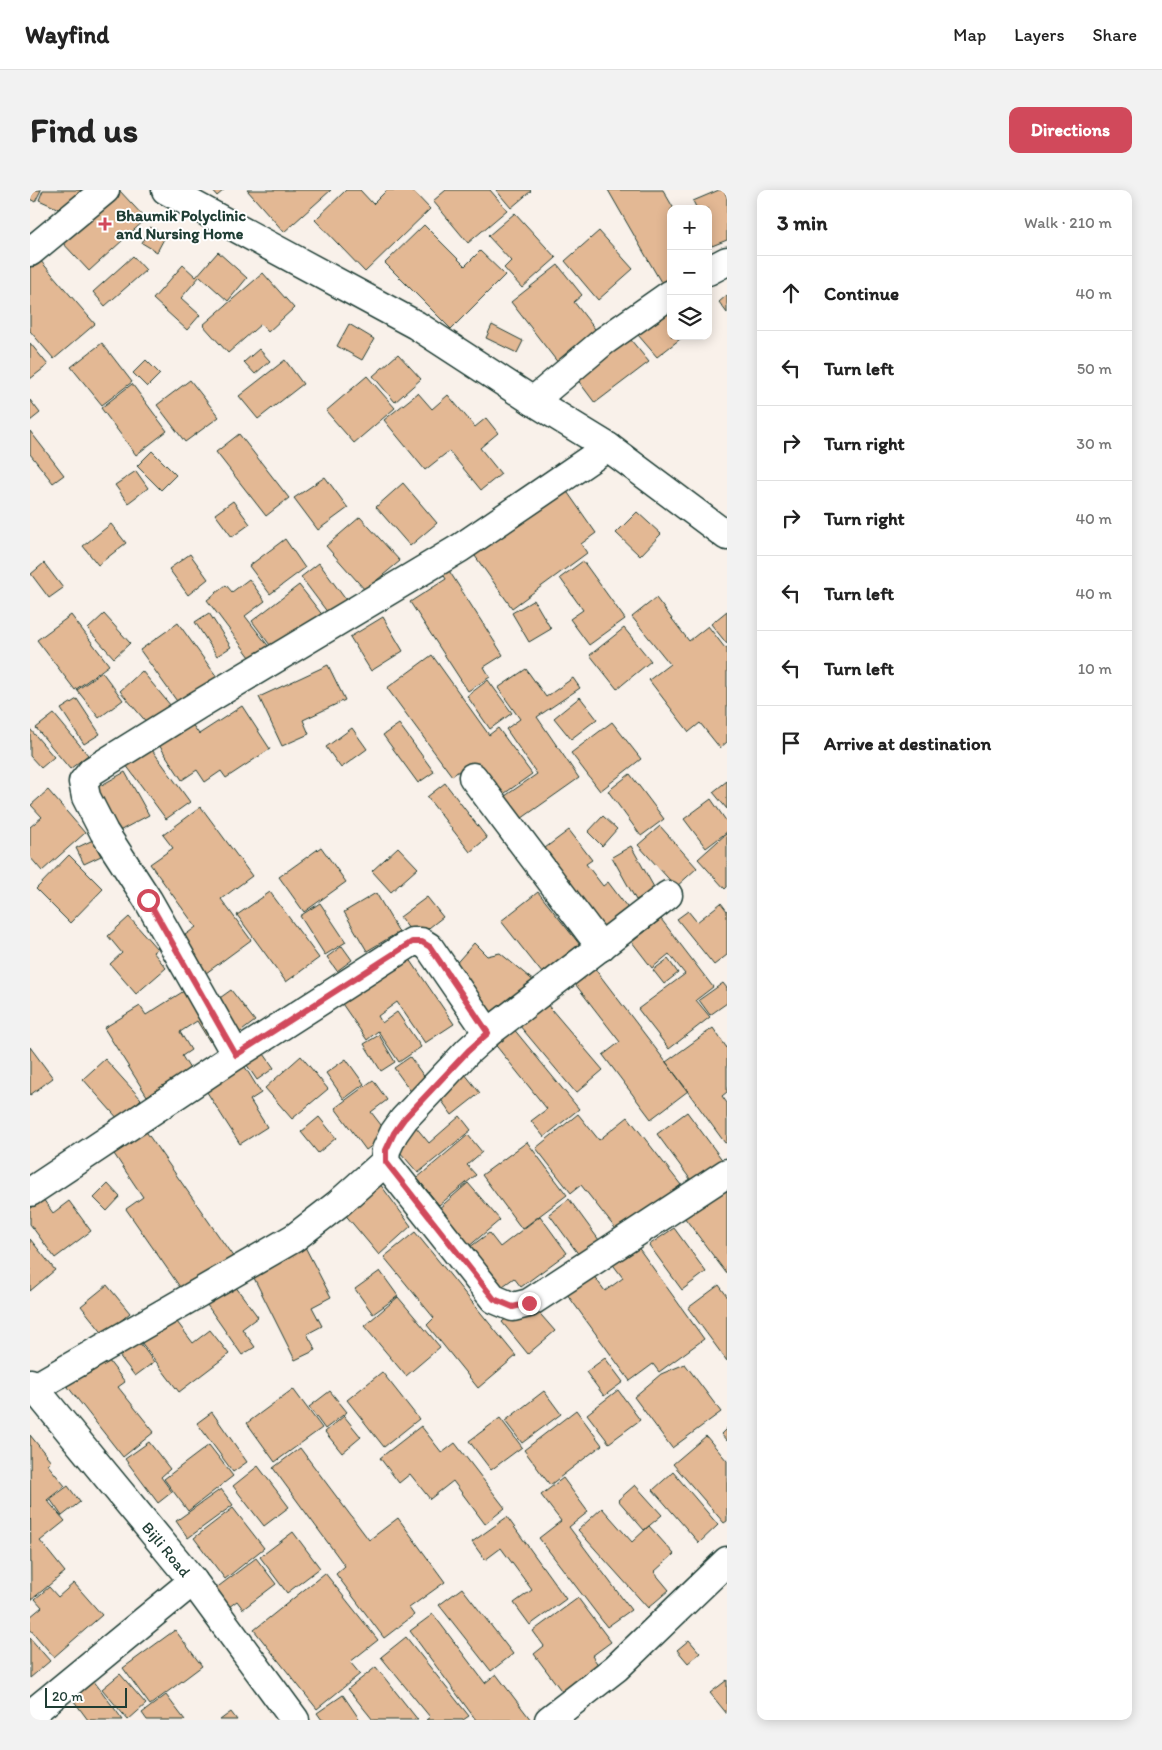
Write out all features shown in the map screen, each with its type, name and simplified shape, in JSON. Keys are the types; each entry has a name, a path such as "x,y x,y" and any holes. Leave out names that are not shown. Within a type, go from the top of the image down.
{"street":[{"path":"30,252 105,190"},
{"path":"166,190 416,325 608,447 727,536"},
{"path":"712,270 727,262"},
{"path":"533,401 604,341 670,295"},
{"path":"236,1055 148,900 104,832 86,797 84,782 92,770 460,548 608,447"},
{"path":"473,777 601,947"},
{"path":"668,895 488,1033 468,1051 404,1119 394,1133 386,1150 386,1162 494,1299 513,1307 529,1303 727,1173"},
{"path":"30,1192 236,1055 412,942 422,942 430,947 488,1033"},
{"path":"32,1386 294,1238 331,1210 386,1162"},
{"name":"Bijli Road","path":"32,1386 192,1581 295,1720"},
{"path":"549,1720 616,1668 727,1561"},
{"path":"30,1714 192,1581"}],"building":[{"path":"30,190 41,190 35,202 30,199"},
{"path":"43,190 81,190 70,214 39,200"},
{"path":"116,190 119,190 146,219 89,271 61,241"},
{"path":"212,190 224,190 217,196"},
{"path":"247,190 331,190 284,232"},
{"path":"346,190 360,190 373,204 387,190 412,190 430,209 365,272 315,220"},
{"path":"446,190 490,190 507,210 468,243 433,201"},
{"path":"496,190 530,190 531,191 511,208"},
{"path":"608,190 663,190 672,205 667,205 667,281 662,284"},
{"path":"719,190 724,190 727,197 727,240 712,246 712,205 695,205 693,201"},
{"path":"515,213 556,258 522,288 504,268 511,261 488,236"},
{"path":"424,225 465,266 480,251 505,275 451,329 385,263"},
{"path":"150,227 166,235 157,252 142,243"},
{"path":"599,231 633,269 598,300 565,261"},
{"path":"33,252 95,324 54,359 30,331 30,255"},
{"path":"218,252 247,278 228,301 200,276 181,298 200,315 187,330 153,299 183,265 196,277"},
{"path":"133,256 146,270 105,306 93,292"},
{"path":"558,265 582,295 574,302 602,338 562,368 511,302"},
{"path":"263,273 294,308 268,332 261,324 228,353 203,325"},
{"path":"727,295 727,313 719,302"},
{"path":"667,311 667,340 679,340 657,357 638,335"},
{"path":"349,324 374,339 362,360 337,346"},
{"path":"492,325 523,341 517,353 486,338"},
{"path":"626,334 649,362 595,403 574,375"},
{"path":"30,343 48,365 30,379"},
{"path":"102,343 132,382 102,405 71,367"},
{"path":"259,349 270,361 255,374 244,362"},
{"path":"398,354 421,379 395,402 373,376"},
{"path":"146,360 160,374 147,387 133,373"},
{"path":"285,360 303,384 258,419 239,396"},
{"path":"367,376 395,408 354,443 326,411"},
{"path":"190,380 219,417 185,442 157,405"},
{"path":"132,384 167,431 136,455 101,408"},
{"path":"418,393 432,409 448,395 475,427 486,418 498,433 480,448 501,474 481,490 449,451 425,470 384,420"},
{"path":"30,400 40,413 30,421"},
{"path":"30,431 64,475 53,483 30,454"},
{"path":"239,434 289,498 266,516 216,452"},
{"path":"152,451 176,475 161,490 137,466"},
{"path":"136,471 148,488 128,503 115,485"},
{"path":"325,477 348,508 318,530 294,498"},
{"path":"403,483 437,523 410,546 376,507"},
{"path":"561,483 596,533 581,544 587,553 512,608 470,549"},
{"path":"233,501 250,524 232,537 215,514"},
{"path":"637,512 661,534 640,556 616,533"},
{"path":"360,517 400,561 365,590 326,546"},
{"path":"111,524 126,543 98,565 83,546"},
{"path":"285,539 305,568 270,594 249,566"},
{"path":"190,554 208,579 188,595 169,569"},
{"path":"583,561 625,619 589,645 570,619 583,610 560,578"},
{"path":"44,563 63,588 49,598 31,574"},
{"path":"319,563 346,600 328,613 301,577"},
{"path":"446,566 503,655 484,667 490,677 468,691 410,602 446,579 440,569"},
{"path":"249,579 265,601 245,616 273,652 256,665 207,600 226,585 232,592"},
{"path":"299,585 324,617 276,653 252,621"},
{"path":"656,598 689,641 708,626 725,648 727,647 727,742 720,748 700,723 689,732 649,680 670,664 632,617"},
{"path":"534,600 551,629 529,642 512,613"},
{"path":"727,611 727,644 711,624"},
{"path":"209,613 231,647 217,656 195,622"},
{"path":"104,614 130,643 114,658 88,629"},
{"path":"71,615 109,665 75,690 37,640"},
{"path":"383,617 403,651 371,671 350,637"},
{"path":"178,623 217,677 179,704 140,650"},
{"path":"624,628 651,661 617,689 590,655"},
{"path":"432,655 489,735 498,728 532,774 498,798 471,762 452,776 387,688"},
{"path":"328,665 345,700 303,720 309,734 282,746 259,697"},
{"path":"526,669 546,697 573,678 580,688 537,717 579,778 508,828 492,805 537,774 506,729 520,719 498,688"},
{"path":"142,671 171,706 148,724 120,691"},
{"path":"102,672 123,700 99,718 77,690"},
{"path":"488,680 512,713 490,729 467,696"},
{"path":"580,697 597,719 571,739 554,718"},
{"path":"77,699 100,734 84,744 61,709"},
{"path":"242,706 270,749 226,778 221,771 205,782 197,770 182,780 157,742 189,720 199,734"},
{"path":"54,714 88,755 70,769 36,728"},
{"path":"612,722 641,759 600,791 571,753"},
{"path":"399,724 434,772 418,783 383,735"},
{"path":"352,728 367,749 341,768 326,747"},
{"path":"30,729 54,757 41,768 30,756"},
{"path":"147,743 190,802 166,819 123,761"},
{"path":"125,772 149,815 112,835 89,792"},
{"path":"630,774 664,819 641,836 608,791"},
{"path":"727,781 727,809 713,792"},
{"path":"445,783 487,838 470,852 427,797"},
{"path":"48,790 85,833 42,871 30,857 30,827 42,817 31,805"},
{"path":"711,799 727,822 727,832 706,848 684,819"},
{"path":"201,807 252,876 221,899 251,940 202,976 177,941 196,927 150,864 173,848 163,835"},
{"path":"603,816 617,829 602,846 588,832"},
{"path":"660,826 697,868 676,887 638,845"},
{"path":"569,830 592,860 586,864 603,886 608,882 630,911 589,942 529,860"},
{"path":"727,833 727,887 725,889 698,859"},
{"path":"93,840 101,856 84,864 76,848"},
{"path":"631,846 655,889 636,900 612,857"},
{"path":"321,847 346,882 304,912 279,877"},
{"path":"398,847 418,868 391,892 372,871"},
{"path":"69,855 103,889 70,923 36,889"},
{"path":"270,892 319,958 286,982 237,915"},
{"path":"538,892 584,950 546,978 501,921"},
{"path":"376,893 399,932 367,951 344,912"},
{"path":"427,897 443,917 416,938 400,917"},
{"path":"320,903 346,942 325,955 300,916"},
{"path":"721,903 727,911 727,955 714,965 677,919 688,911 697,922"},
{"path":"129,917 157,949 153,952 166,968 136,994 110,964 122,953 108,936"},
{"path":"661,919 713,987 696,1000 710,1017 669,1049 638,1009 685,974 669,954 652,968 632,942"},
{"path":"474,943 487,956 500,953 535,982 489,1021 452,968"},
{"path":"342,946 352,960 337,971 327,957"},
{"path":"403,949 454,1024 425,1043 397,1002 378,1016 382,1023 397,1012 421,1047 399,1062 378,1031 367,1040 336,995"},
{"path":"668,959 678,973 664,984 653,970"},
{"path":"592,965 688,1091 651,1119 603,1055 620,1042 572,980"},
{"path":"723,983 727,988 727,1003 710,1015 699,1000"},
{"path":"231,990 255,1021 234,1037 210,1005"},
{"path":"184,991 200,1018 222,1034 210,1042 197,1021 180,1032 191,1050 182,1056 190,1069 147,1096 104,1028 140,1006 146,1015"},
{"path":"540,996 603,1070 576,1093 514,1019"},
{"path":"504,1017 579,1109 544,1137 531,1121 547,1109 485,1032"},
{"path":"713,1028 727,1048 727,1092 722,1096 727,1103 727,1142 725,1143 666,1062"},
{"path":"379,1035 395,1062 381,1071 364,1044"},
{"path":"257,1044 274,1068 257,1080 240,1055"},
{"path":"30,1047 53,1078 30,1095"},
{"path":"237,1054 261,1093 250,1100 267,1127 240,1144 198,1078"},
{"path":"301,1056 328,1089 292,1119 265,1088"},
{"path":"410,1057 431,1086 415,1097 394,1068"},
{"path":"105,1059 141,1099 119,1120 83,1079"},
{"path":"346,1059 364,1084 344,1099 326,1073"},
{"path":"461,1069 480,1093 452,1115 434,1090"},
{"path":"373,1080 387,1100 371,1112 388,1134 366,1150 335,1108"},
{"path":"687,1112 726,1165 696,1187 657,1134"},
{"path":"578,1114 599,1140 628,1117 681,1185 619,1233 581,1185 571,1193 536,1148"},
{"path":"460,1116 471,1130 418,1173 393,1144 415,1126 429,1143"},
{"path":"319,1117 336,1138 318,1153 301,1132"},
{"path":"138,1120 241,1268 191,1303 126,1209 143,1197 106,1142"},
{"path":"468,1135 482,1152 467,1165 476,1175 439,1205 417,1178"},
{"path":"527,1142 567,1195 522,1229 482,1175"},
{"path":"468,1183 500,1220 468,1247 437,1210"},
{"path":"108,1184 120,1197 107,1211 94,1198"},
{"path":"380,1184 411,1226 379,1255 343,1212"},
{"path":"727,1186 727,1274 678,1209"},
{"path":"43,1199 53,1213 69,1201 91,1231 55,1258 30,1224 30,1209"},
{"path":"569,1199 599,1240 579,1255 549,1214"},
{"path":"540,1216 567,1253 521,1287 514,1278 496,1291 466,1250 489,1233 500,1247"},
{"path":"674,1228 706,1272 682,1290 649,1245"},
{"path":"415,1232 516,1356 478,1388 427,1325 434,1318 384,1257"},
{"path":"630,1236 704,1339 659,1372 653,1364 630,1381 559,1283 585,1264 605,1291 623,1278 605,1254"},
{"path":"30,1239 55,1270 30,1291"},
{"path":"303,1243 331,1297 312,1307 322,1326 307,1334 316,1350 295,1360 251,1272"},
{"path":"380,1271 398,1296 373,1314 355,1289"},
{"path":"107,1285 130,1313 104,1335 81,1306"},
{"path":"719,1285 727,1296 727,1361 688,1308"},
{"path":"235,1286 258,1317 242,1329 255,1347 242,1355 207,1305"},
{"path":"398,1297 440,1347 406,1376 364,1326"},
{"path":"528,1300 555,1331 528,1354 502,1322"},
{"path":"174,1318 193,1343 210,1330 229,1354 179,1392 141,1342"},
{"path":"134,1335 154,1362 135,1376 115,1350"},
{"path":"102,1352 125,1382 118,1387 154,1432 123,1457 64,1382"},
{"path":"605,1358 623,1382 604,1396 586,1372"},
{"path":"685,1364 721,1412 672,1448 634,1397 661,1374"},
{"path":"382,1372 419,1419 384,1447 347,1400"},
{"path":"293,1389 322,1428 275,1462 247,1423"},
{"path":"618,1390 640,1420 609,1443 587,1414"},
{"path":"330,1391 347,1412 325,1429 309,1407"},
{"path":"544,1391 561,1414 522,1443 505,1421"},
{"path":"576,1410 602,1445 550,1485 524,1450"},
{"path":"212,1412 247,1462 233,1472 197,1423"},
{"path":"344,1416 361,1437 342,1453 325,1432"},
{"path":"500,1418 522,1447 491,1470 469,1441"},
{"path":"421,1426 442,1453 455,1443 505,1508 485,1524 453,1481 430,1499 410,1474 399,1483 380,1458"},
{"path":"727,1428 727,1441 721,1434"},
{"path":"30,1435 51,1461 47,1464 65,1486 47,1500 65,1521 40,1541 65,1572 31,1600"},
{"path":"706,1436 727,1461 727,1521 724,1523 673,1464"},
{"path":"149,1442 170,1469 161,1477 172,1492 158,1503 125,1459"},
{"path":"209,1445 233,1476 188,1511 164,1479"},
{"path":"300,1448 369,1540 398,1518 445,1582 409,1608 414,1615 384,1638 336,1574 345,1566 273,1468"},
{"path":"258,1466 289,1507 264,1526 233,1486"},
{"path":"673,1472 718,1525 699,1543 653,1490"},
{"path":"563,1478 588,1512 569,1527 631,1610 607,1627 539,1538 561,1521 541,1495"},
{"path":"635,1485 662,1515 644,1530 618,1500"},
{"path":"68,1486 80,1502 62,1516 50,1499"},
{"path":"221,1489 233,1505 188,1538 176,1521"},
{"path":"233,1508 264,1548 225,1579 194,1538"},
{"path":"602,1508 632,1542 649,1526 674,1554 654,1572 669,1590 648,1608 578,1530"},
{"path":"507,1517 566,1599 530,1625 514,1603 532,1590 501,1548 485,1560 472,1542"},
{"path":"293,1532 320,1568 287,1593 260,1557"},
{"path":"256,1558 276,1584 243,1609 237,1601 225,1610 211,1592"},
{"path":"325,1573 378,1640 350,1662 360,1674 317,1709 254,1630"},
{"path":"74,1583 102,1615 54,1657 30,1629 30,1617 42,1607 35,1599 49,1587 58,1597"},
{"path":"462,1588 513,1654 491,1671 439,1605"},
{"path":"578,1598 611,1642 592,1656 599,1666 563,1693 534,1654 544,1646 533,1631"},
{"path":"433,1614 485,1683 496,1674 531,1720 476,1720 410,1631"},
{"path":"175,1630 202,1666 150,1705 123,1668"},
{"path":"406,1637 469,1716 463,1720 426,1720 430,1717 381,1657"},
{"path":"30,1638 50,1661 30,1678"},
{"path":"689,1640 700,1653 688,1663 677,1650"},
{"path":"376,1667 418,1720 373,1720 348,1689"},
{"path":"120,1674 146,1704 128,1720 102,1689"},
{"path":"90,1676 123,1720 88,1720 68,1693"},
{"path":"727,1680 727,1714 710,1693"},
{"path":"166,1695 185,1720 147,1720 142,1713"},
{"path":"343,1695 360,1720 322,1720 317,1713"},
{"path":"231,1712 237,1720 220,1720"}],"place":[{"name":"Bhaumik Polyclinic and Nursing Home","path":"105,224"}],"route":[{"path":"148,900 236,1055 412,942 422,942 430,947 488,1033 468,1051 404,1119 394,1133 386,1150 386,1162 494,1299 513,1307 529,1303"}]}
